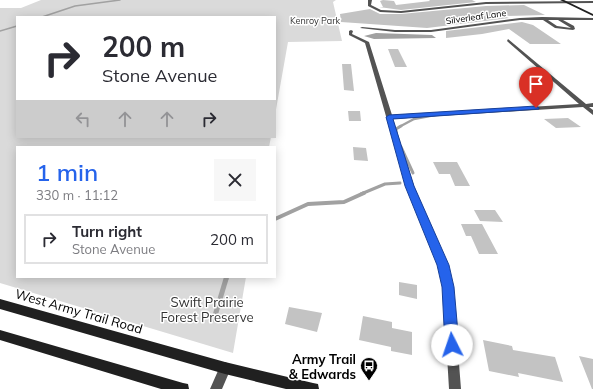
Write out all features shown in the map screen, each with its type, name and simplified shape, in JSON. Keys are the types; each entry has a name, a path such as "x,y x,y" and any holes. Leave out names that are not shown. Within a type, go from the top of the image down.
{"main road":[{"path":"562,0 593,15"},
{"name":"West Army Trail Road","path":"0,304 225,368 312,389"},
{"path":"0,335 183,389"}],"street":[{"path":"370,0 369,5 371,8 393,12 517,1 593,2"},
{"path":"454,2 460,5"},
{"path":"542,18 556,27 573,29 557,18"},
{"name":"Silverleaf Lane","path":"389,117 367,42 352,36 350,34 351,31 348,28 426,31 486,23 542,18 593,19"},
{"path":"508,40 593,113"},
{"path":"455,389 448,287 443,265 410,186 389,117 593,105"},
{"path":"216,389 225,368"}],"green space":[{"name":"Swift Prairie Forest Preserve","path":"41,0 336,0 333,2 342,41 288,42 276,109 276,16 16,16 16,138 271,138 269,146 16,146 16,278 246,278 233,353 0,283 0,8 21,8"}],"shaded area":[{"path":"376,33 432,35 436,38 374,39 364,36"}],"building":[{"path":"429,0 472,0 476,2 401,10 379,7 383,7 380,1 394,1 396,5 430,1"},
{"path":"524,5 545,15 503,16 509,18 427,28 341,22 340,14 370,9 380,14 401,14 486,6"},
{"path":"522,22 533,25 561,44 530,44 509,29 446,38 446,31"},
{"path":"388,49 398,49 407,67 395,67"},
{"path":"342,64 351,64 354,91 344,90"},
{"path":"348,111 360,111 361,121 349,121"},
{"path":"568,118 581,127 556,128 544,119"},
{"path":"353,147 366,148 368,161 354,160"},
{"path":"433,162 457,162 470,186 455,186 450,174 439,174"},
{"path":"474,210 495,210 503,222 480,221"},
{"path":"461,224 482,224 498,254 479,254 471,236 466,236"},
{"path":"399,282 417,285 417,299 399,295"},
{"path":"289,307 322,313 317,332 285,324"},
{"path":"363,316 392,322 392,328 412,332 412,355 391,351 391,347 359,340"},
{"path":"483,340 512,346 513,350 555,357 563,382 518,373 519,377 489,371"},
{"path":"579,356 593,359 593,389 592,389"}],"waterway":[{"path":"45,16 75,6 120,0"},
{"path":"0,31 16,26"},
{"path":"399,127 414,119 435,115"},
{"path":"396,132 396,129 401,126"},
{"path":"401,147 413,173"},
{"path":"361,194 385,184 400,183"},
{"path":"276,219 308,204 344,202 364,193"},
{"path":"214,319 226,279"}],"place":[{"name":"Army Trail & Edwards","path":"369,381"}],"route":[{"path":"452,345 448,287 443,265 410,186 389,117 536,108"}],"park label":[{"name":"Kenroy Park","path":"315,21"}]}
